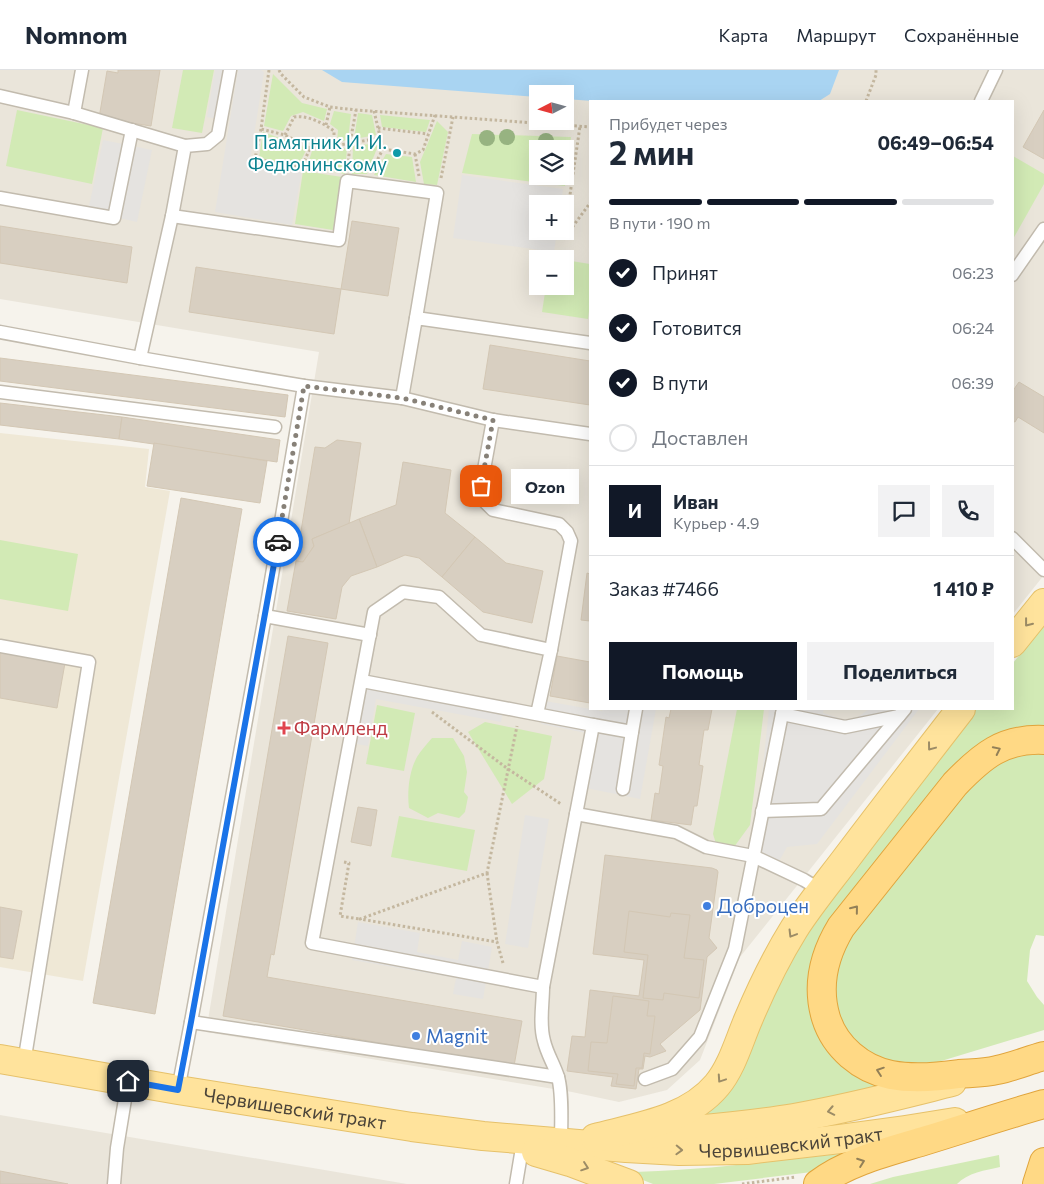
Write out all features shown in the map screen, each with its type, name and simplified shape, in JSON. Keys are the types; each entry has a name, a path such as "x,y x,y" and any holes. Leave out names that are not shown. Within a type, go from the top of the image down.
{"highway":[{"path":"1044,740 1015,742 999,748 984,757 961,778 841,927 826,957 822,976 821,996 828,1023 840,1044 862,1064 877,1071 907,1077 939,1077 998,1070 1044,1056"},
{"path":"818,1184 829,1175 889,1151 1044,1104"},
{"path":"1037,1184 1044,1162"}],"main road":[{"path":"1014,640 1044,603"},
{"path":"574,1141 650,1124 668,1118 687,1110 718,1085 728,1068 759,995 795,928 960,710"},
{"name":"Червишевский тракт","path":"12,1061 178,1090 412,1127 483,1136 574,1141 680,1151 747,1150 793,1145 905,1130 1018,1111"},
{"name":"Червишевский тракт","path":"574,1141 717,1128 795,1118 840,1109 998,1070"},
{"path":"483,1136 570,1162 629,1184"}],"lane":[{"path":"74,113 82,70"},
{"path":"0,96 74,113 185,146 207,144 218,135 230,70"},
{"path":"981,100 996,70"},
{"path":"0,198 114,218 132,130"},
{"path":"140,358 172,216 185,146"},
{"path":"172,216 339,240 347,181 437,194 402,398"},
{"path":"1014,272 1044,230"},
{"path":"416,318 589,343"},
{"path":"0,332 304,386 402,398 493,420 589,434"},
{"path":"178,1090 265,616 304,386"},
{"path":"0,392 275,427"},
{"path":"493,420 481,486 483,500 493,510 559,524 567,532 571,541 537,714"},
{"path":"1014,540 1044,570"},
{"path":"543,987 312,943 374,612 403,592 439,597 481,635 550,650"},
{"path":"265,616 370,635"},
{"path":"0,646 89,662 12,1061"},
{"path":"362,681 632,732"},
{"path":"623,788 636,710"},
{"path":"645,1079 672,1069 700,1037 735,949 782,711 845,727 902,712"},
{"path":"762,811 821,809 902,712"},
{"path":"574,1141 560,1092 558,1077 543,1039 543,987 593,725"},
{"path":"576,814 676,832 706,847 753,856 804,880 822,891"},
{"path":"191,1022 558,1077"},
{"path":"114,1184 117,1148 128,1081"},
{"path":"516,1184 522,1148"}],"path":[{"path":"269,70 255,159 302,167 310,148"},
{"path":"279,70 304,97 330,107 589,127"},
{"path":"866,100 876,75 876,70"},
{"path":"326,125 330,107"},
{"path":"347,181 350,143 356,110"},
{"path":"374,111 383,149 415,154 422,150 435,115"},
{"path":"286,135 294,117 302,116 326,125 334,131 334,146"},
{"path":"437,194 453,117"},
{"path":"570,195 580,126"},
{"path":"378,128 428,134"},
{"path":"261,129 286,135 310,148 380,138"},
{"path":"574,225 589,204"},
{"path":"420,692 422,705 508,769 576,814"},
{"path":"508,980 497,942 487,872 520,711"},
{"path":"328,859 349,863 340,916 497,942"},
{"path":"360,919 487,872"},
{"path":"742,1184 806,1176 818,1184"}],"shaded area":[{"path":"0,70 1044,70 1044,575 1014,613 1014,100 589,100 589,710 937,710 740,957 700,1060 667,1090 619,1102 572,1092 206,1032 319,352 0,299"},
{"path":"215,70 227,70 218,119 207,117"},
{"path":"238,70 261,70 264,72 250,161 302,170 292,225 215,212"},
{"path":"103,140 152,150 137,222 88,211"},
{"path":"462,175 563,189 562,195 529,195 529,240 556,240 554,250 540,250 453,238"},
{"path":"0,433 149,449 145,487 170,491 83,981 0,967"},
{"path":"358,676 504,704 501,722 376,699 368,746 346,742"},
{"path":"545,701 589,710 656,710 640,799 586,788 596,735 541,724"},
{"path":"769,710 824,710 823,713 842,719 855,719 868,710 918,710 817,844 787,847 778,863 754,853"},
{"path":"525,815 549,819 528,948 505,944"},
{"path":"358,922 420,933 417,952 458,960 462,941 492,947 483,999 453,994 456,978 352,960"},
{"path":"0,1115 407,1184 0,1184"}],"green space":[{"path":"183,70 214,70 202,133 172,128"},
{"path":"273,74 302,103 327,109 324,121 303,112 291,116 283,131 264,126"},
{"path":"17,110 103,128 92,184 6,166"},
{"path":"334,111 351,114 348,140 337,142 338,130 330,124"},
{"path":"358,113 372,115 376,135 354,139"},
{"path":"380,115 430,120 426,132 382,127"},
{"path":"437,121 448,132 437,185 424,184 420,162"},
{"path":"263,132 307,148 299,165 259,158"},
{"path":"472,134 571,137 571,140 529,140 529,181 462,173"},
{"path":"379,143 367,174 352,174 353,146"},
{"path":"347,148 345,174 307,167 312,151"},
{"path":"386,154 412,157 416,182 374,175"},
{"path":"1014,157 1044,174 1044,184 1014,237"},
{"path":"303,171 342,177 333,230 295,224"},
{"path":"574,261 589,264 588,319 542,312 545,295 574,295"},
{"path":"0,540 78,554 68,611 0,599"},
{"path":"1044,624 1044,727 1031,727 821,936 812,964 809,982 889,1088 748,1111 697,1117 814,921 975,710 1014,710 1014,662"},
{"path":"377,705 415,713 404,771 366,764"},
{"path":"737,710 764,710 750,825 734,847 717,847 713,834"},
{"path":"485,722 552,736 544,779 512,804 468,732"},
{"path":"432,738 453,738 464,756 467,772 464,792 468,797 465,812 459,818 438,813 428,818 409,808 410,775 419,754"},
{"path":"1023,753 1044,753 1044,936 1036,935 1030,950 1027,981 1044,1005 1044,1030 928,1065 880,1062 847,1038 831,995 841,946 962,793 990,766"},
{"path":"399,816 475,830 467,871 391,857"},
{"path":"847,1153 812,1172 714,1184 653,1184 623,1172 707,1168"},
{"path":"999,1155 1000,1167 971,1175 957,1184 870,1184 893,1177"}],"water":[{"path":"322,70 839,70 830,94 821,100 589,101 574,100 574,85 529,85 529,96 342,82"}],"building":[{"path":"118,70 160,70 151,126 99,118 107,71 118,73"},
{"path":"1044,110 1044,159 1023,147"},
{"path":"352,221 399,228 388,296 341,289"},
{"path":"0,226 132,247 127,283 0,263"},
{"path":"196,267 341,289 334,334 189,312"},
{"path":"490,345 589,361 589,405 483,389"},
{"path":"0,358 288,395 285,417 0,381"},
{"path":"1019,382 1044,397 1044,433 1018,417 1014,422 1014,389"},
{"path":"0,403 122,417 119,439 0,425"},
{"path":"122,417 280,440 277,462 119,439"},
{"path":"337,440 361,443 349,524 312,539 314,546 303,562 296,561 315,447 325,448"},
{"path":"154,443 267,461 260,503 147,486"},
{"path":"403,462 451,470 445,513 475,537 442,577 419,558 405,555 377,567 359,519 396,505"},
{"path":"181,498 242,509 155,1014 93,1003"},
{"path":"359,519 377,567 351,576 342,587 336,619 287,611 296,561 303,562 314,546 312,539"},
{"path":"475,537 506,563 543,571 532,623 483,612 442,577"},
{"path":"587,573 589,574 589,621 581,620"},
{"path":"288,636 328,643 274,955 271,954 267,977 522,1021 514,1066 223,1016"},
{"path":"0,652 65,663 57,708 0,698"},
{"path":"557,656 589,662 589,703 550,696"},
{"path":"671,710 712,710 708,730 704,730 699,765 703,766 697,806 694,806 691,825 651,820 655,793 659,794 663,766 659,765 666,717 669,718"},
{"path":"358,807 377,810 371,846 351,842"},
{"path":"605,855 712,868 718,872 709,938 717,948 707,957 700,1010 660,1044 666,1051 650,1057 645,1056 643,1069 639,1069 636,1089 611,1086 613,1077 567,1071 572,1036 585,1037 590,990 639,996 644,960 593,954"},
{"path":"0,907 22,911 13,959 0,957"},
{"path":"629,911 670,917 671,913 690,915 684,958 704,960 699,998 664,993 663,1000 643,998 648,955 624,952"},
{"path":"613,996 649,1001 647,1016 655,1016 650,1054 644,1053 642,1068 636,1068 634,1086 616,1084 618,1074 588,1071 591,1042 607,1043"},
{"path":"0,1171 68,1184 0,1184"}],"way so far":[{"path":"278,542 304,386 402,398 493,420 481,486"}],"place":[{"name":"Памятник И. И. Федюнинскому","path":"397,153"},
{"name":"Ozon","path":"481,486"},
{"name":"Фармленд","path":"284,728"},
{"name":"Доброцен","path":"707,906"},
{"name":"Magnit","path":"416,1036"}],"route":[{"path":"128,1081 178,1090 278,542"}]}
